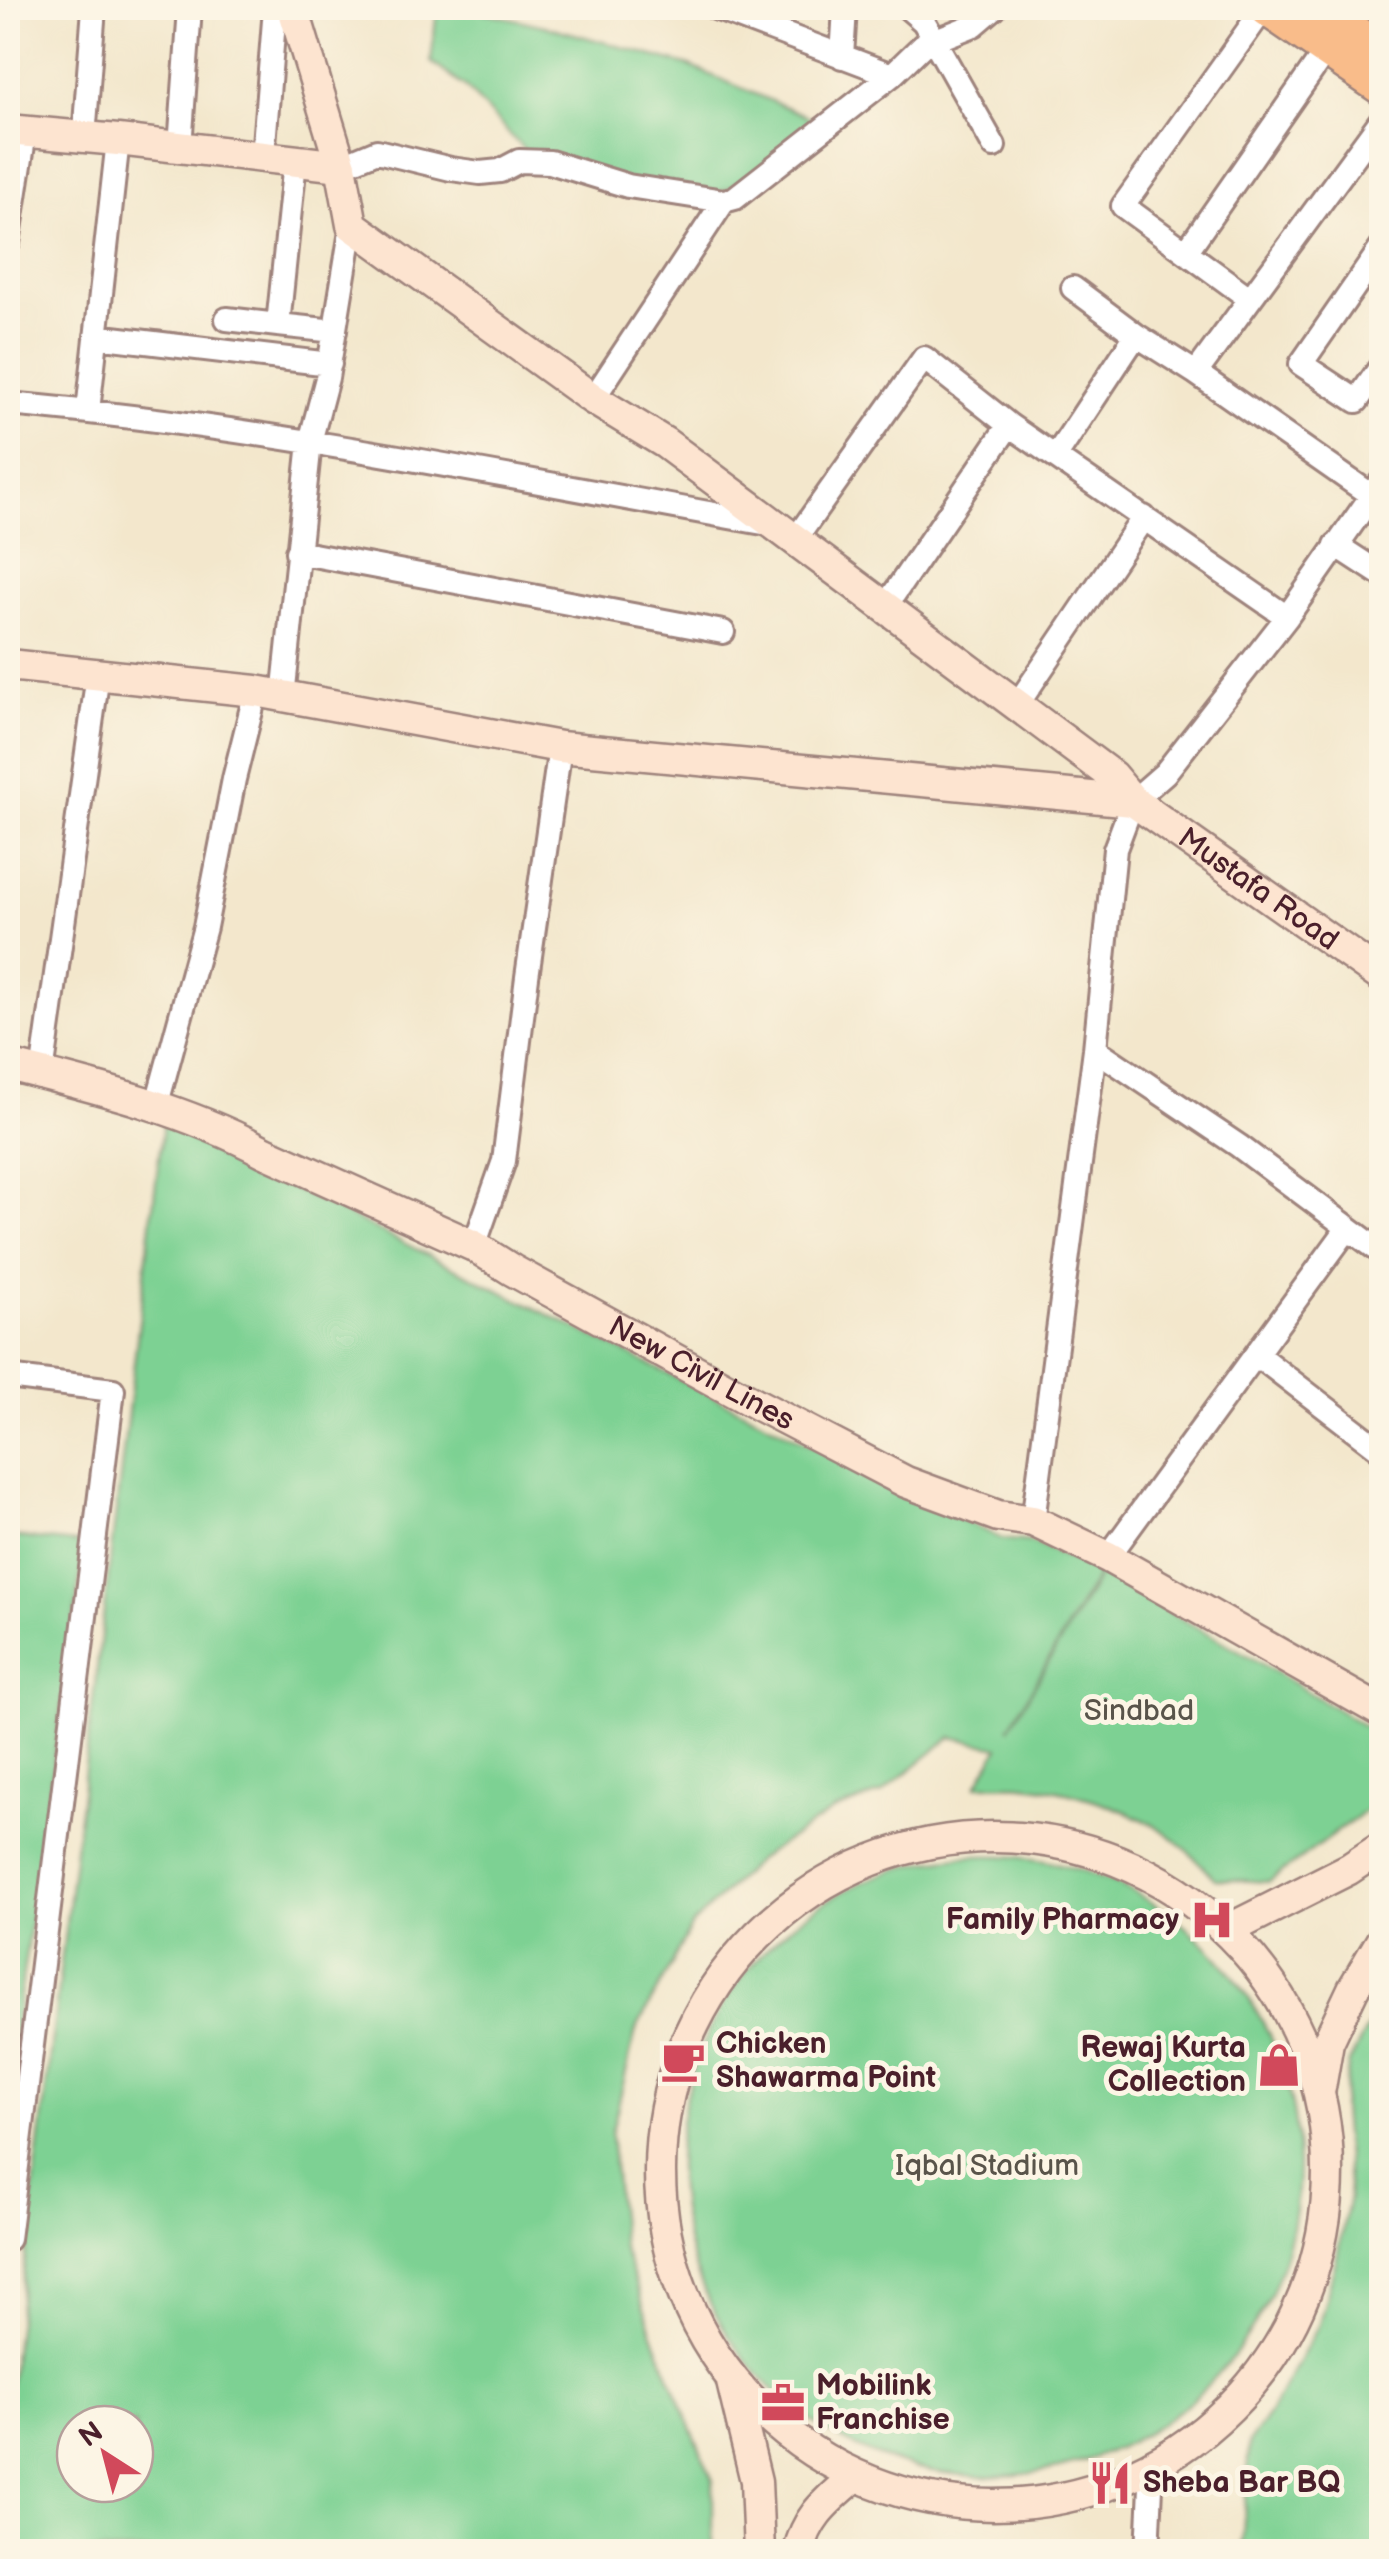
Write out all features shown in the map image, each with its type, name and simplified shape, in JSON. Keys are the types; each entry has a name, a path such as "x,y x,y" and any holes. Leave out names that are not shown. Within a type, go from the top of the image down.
{"main road":[{"path":"1265,8 1382,87"},
{"path":"1318,8 1382,52"}],"street":[{"path":"84,137 94,8"},
{"path":"180,147 190,8"},
{"path":"262,157 275,8"},
{"path":"156,1107 205,927 234,779 270,694 297,552 310,442 330,364 352,225 340,166 292,8"},
{"path":"714,8 772,19 842,57 892,75"},
{"path":"842,57 845,8"},
{"path":"908,8 924,22 994,146"},
{"path":"8,243 16,131 340,166 377,151 451,170 480,173 500,171 519,161 550,162 628,186 724,201 735,198 924,46 974,26 994,8"},
{"path":"1249,298 1124,206 1265,8"},
{"path":"1186,252 1327,49"},
{"path":"1196,374 1382,119"},
{"path":"88,411 118,140"},
{"path":"278,325 295,161"},
{"path":"593,399 724,201"},
{"name":"Mustafa Road","path":"352,225 593,399 665,443 1112,776 1132,801 1382,977"},
{"path":"1382,247 1301,364 1357,400 1374,394 1382,364"},
{"path":"1033,1521 1096,1049 1115,849 1132,801 1165,773 1286,617 1376,488 1136,336 1074,288"},
{"path":"226,319 335,331"},
{"path":"96,336 330,364"},
{"path":"1056,456 1136,336"},
{"path":"8,404 88,411 310,442 784,532 924,358 1009,425 1286,617"},
{"path":"884,607 1009,425"},
{"path":"1016,706 1144,518"},
{"path":"1336,545 1382,576"},
{"path":"297,552 723,632"},
{"path":"8,665 270,694 560,746 1132,801"},
{"path":"42,1074 98,674"},
{"path":"474,1246 504,1161 560,746"},
{"path":"1096,1049 1239,1146 1382,1253"},
{"name":"New Civil Lines","path":"8,1065 111,1091 234,1135 474,1246 760,1406 906,1482 998,1516 1033,1521 1108,1557 1382,1712"},
{"path":"1108,1557 1350,1231"},
{"path":"1256,1354 1382,1451"},
{"path":"8,1377 113,1390 13,2143 8,2239"},
{"path":"1000,1836 1050,1841 1099,1853 1146,1872 1189,1898 1228,1930 1268,1978 1299,2032 1319,2091 1328,2170 1326,2210 1313,2268 1291,2324 1246,2390 1186,2444 1152,2465 1077,2494 1007,2505 936,2500 854,2477 770,2422 731,2380 703,2338 681,2293 667,2245 660,2196 660,2145 668,2095 690,2032 734,1960 769,1924 809,1892 853,1868 900,1850 1000,1836"},
{"path":"1228,1930 1349,1869 1382,1847"},
{"path":"1319,2091 1328,2042 1382,1940"},
{"path":"731,2380 756,2481 759,2552"},
{"path":"1148,2552 1152,2465"},
{"path":"799,2552 811,2519 854,2477"}],"green space":[{"path":"437,8 467,8 690,66 830,126 728,189 689,202 528,154 465,87 431,62"},
{"name":"Sindbad","path":"163,1124 1002,1539 1033,1542 1099,1572 1009,1729 1100,1574 1247,1655 1381,1736 1381,1799 1269,1882 1215,1879 1165,1832 1092,1799 1040,1787 977,1785 999,1747 951,1737 882,1793 833,1811 758,1859 692,1925 636,2030 611,2135 622,2247 713,2481 713,2551 8,2552 8,2401"},
{"path":"8,1536 85,1544 8,2078"},
{"name":"Iqbal Stadium","path":"988,1856 1048,1862 1107,1880 1160,1908 1207,1947 1246,1994 1274,2047 1292,2106 1298,2166 1292,2226 1274,2285 1246,2338 1207,2385 1160,2424 1107,2452 1048,2470 988,2476 928,2470 869,2452 816,2424 769,2385 730,2338 702,2285 684,2226 678,2166 684,2106 702,2047 730,1994 769,1947 816,1908 869,1880 928,1862"},
{"path":"1381,2007 1381,2551 1242,2551 1249,2442 1319,2324 1349,2197 1342,2108 1349,2063"}],"place":[{"name":"Family Pharmacy","path":"1212,1920"},
{"name":"Chicken Shawarma Point","path":"683,2061"},
{"name":"Rewaj Kurta Collection","path":"1279,2065"},
{"name":"Mobilink Franchise","path":"783,2403"},
{"name":"Sheba Bar BQ","path":"1110,2483"}]}
